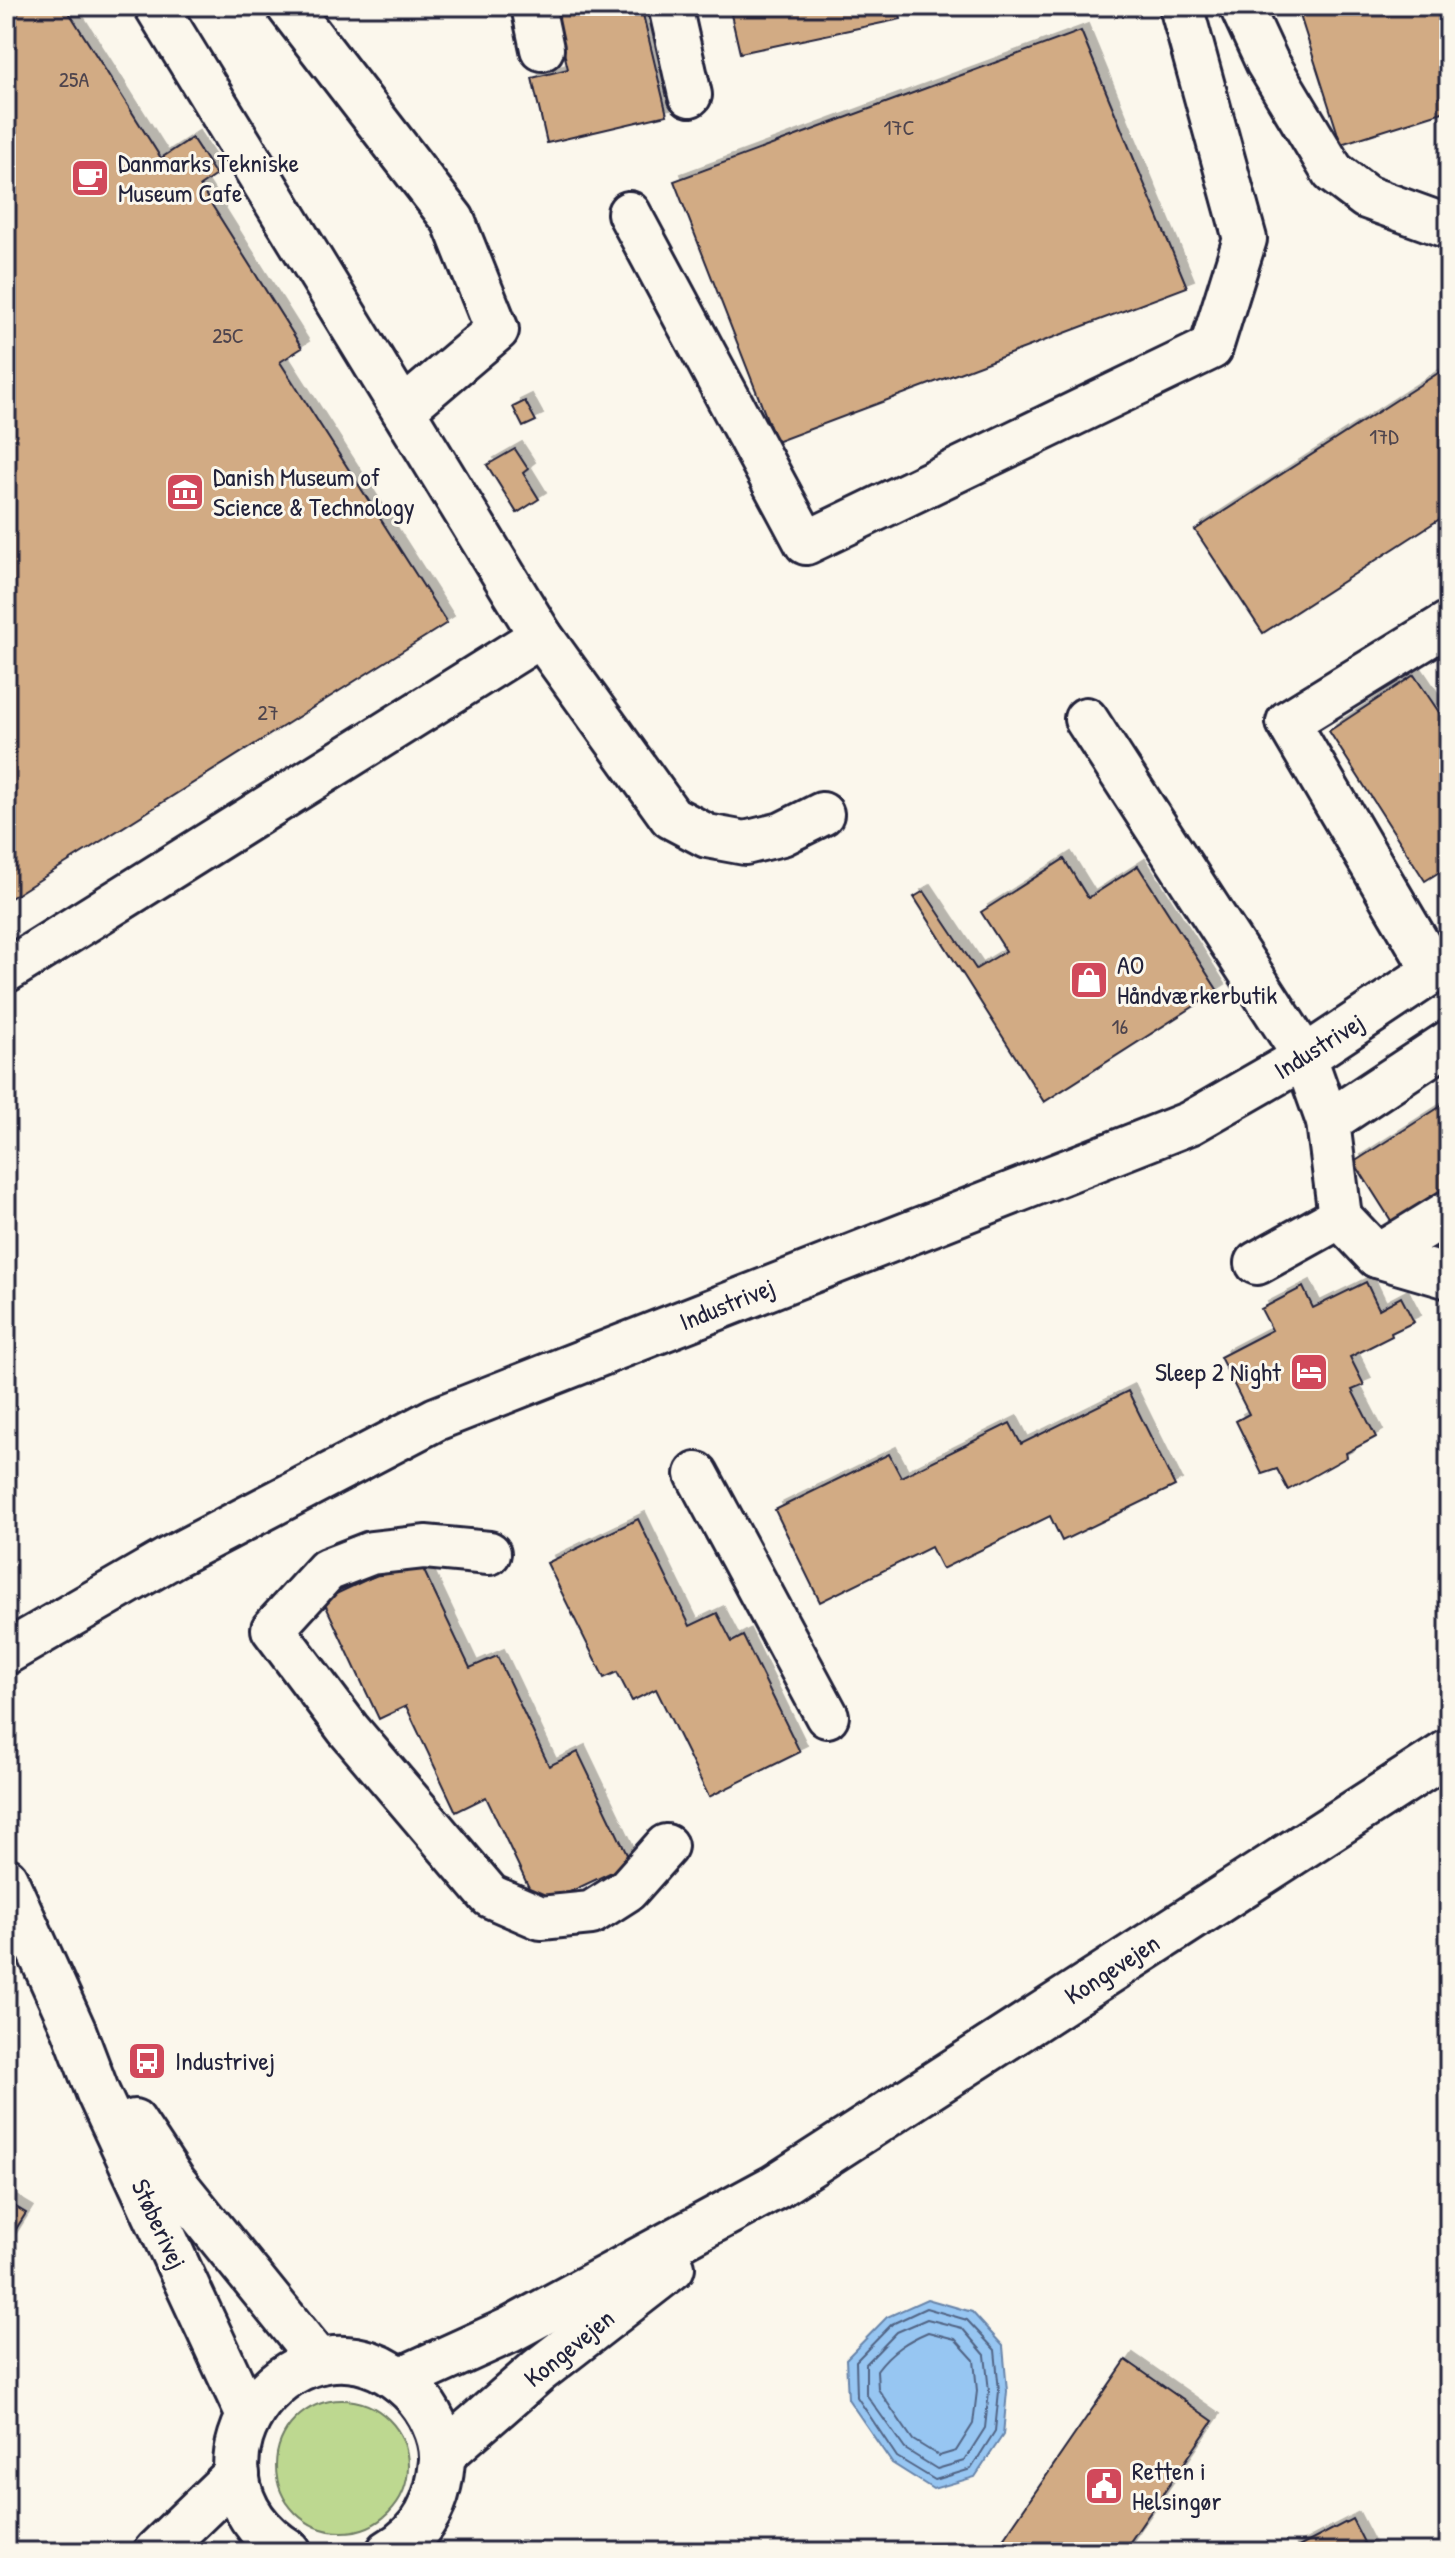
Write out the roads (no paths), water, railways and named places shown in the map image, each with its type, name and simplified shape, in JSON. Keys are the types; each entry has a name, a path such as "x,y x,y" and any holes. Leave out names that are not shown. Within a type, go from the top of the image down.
{"main road":[{"name":"Kongevejen","path":"400,2380 510,2330 775,2187 1449,1752"},
{"name":"Kongevejen","path":"442,2455 538,2371 775,2187"},
{"path":"287,2552 268,2537 253,2519 242,2497 237,2474 240,2434 261,2396 278,2381 298,2369 320,2362 348,2360 376,2367 400,2380 421,2400 436,2427 442,2455 440,2483 432,2508 412,2545"},
{"path":"156,2552 237,2474"}],"street":[{"path":"156,6 541,636 671,817 707,836 745,843 782,834 822,814"},
{"path":"288,6 453,220 497,330 403,410"},
{"path":"533,6 542,49"},
{"path":"670,6 690,95"},
{"path":"629,213 806,543 1211,348 1245,239 1181,6"},
{"path":"1241,6 1267,62 1333,172 1366,197 1449,227"},
{"path":"1442,966 1288,722 1449,623"},
{"path":"6,971 541,636"},
{"path":"1086,719 1305,1057 1328,1122 1340,1217 1377,1256 1449,1277"},
{"name":"Industrivej","path":"6,1653 172,1557 436,1419 1190,1123 1305,1057 1442,966"},
{"path":"1328,1122 1449,1042"},
{"path":"1377,1256 1449,1212"},
{"path":"1257,1263 1340,1217"},
{"path":"697,1474 827,1716"},
{"path":"489,1553 425,1547 371,1553 327,1570 273,1629 348,1729 490,1896 541,1918 591,1913 627,1890 666,1846"},
{"name":"Støberivej","path":"8,1890 248,2416"},
{"name":"Støberivej","path":"74,2030 173,2180 320,2362"}],"water":[{"path":"927,2299 972,2312 1003,2346 1007,2391 1003,2435 975,2477 933,2489 892,2463 848,2399 846,2359 887,2317"}],"place":[{"name":"Danmarks Tekniske Museum Cafe","path":"90,178"},
{"name":"Danish Museum of Science & Technology","path":"185,492"},
{"name":"AO Håndværkerbutik","path":"1089,980"},
{"name":"Sleep 2 Night","path":"1309,1372"},
{"name":"Industrivej","path":"147,2061"},
{"name":"Retten i Helsingør","path":"1104,2486"}]}
